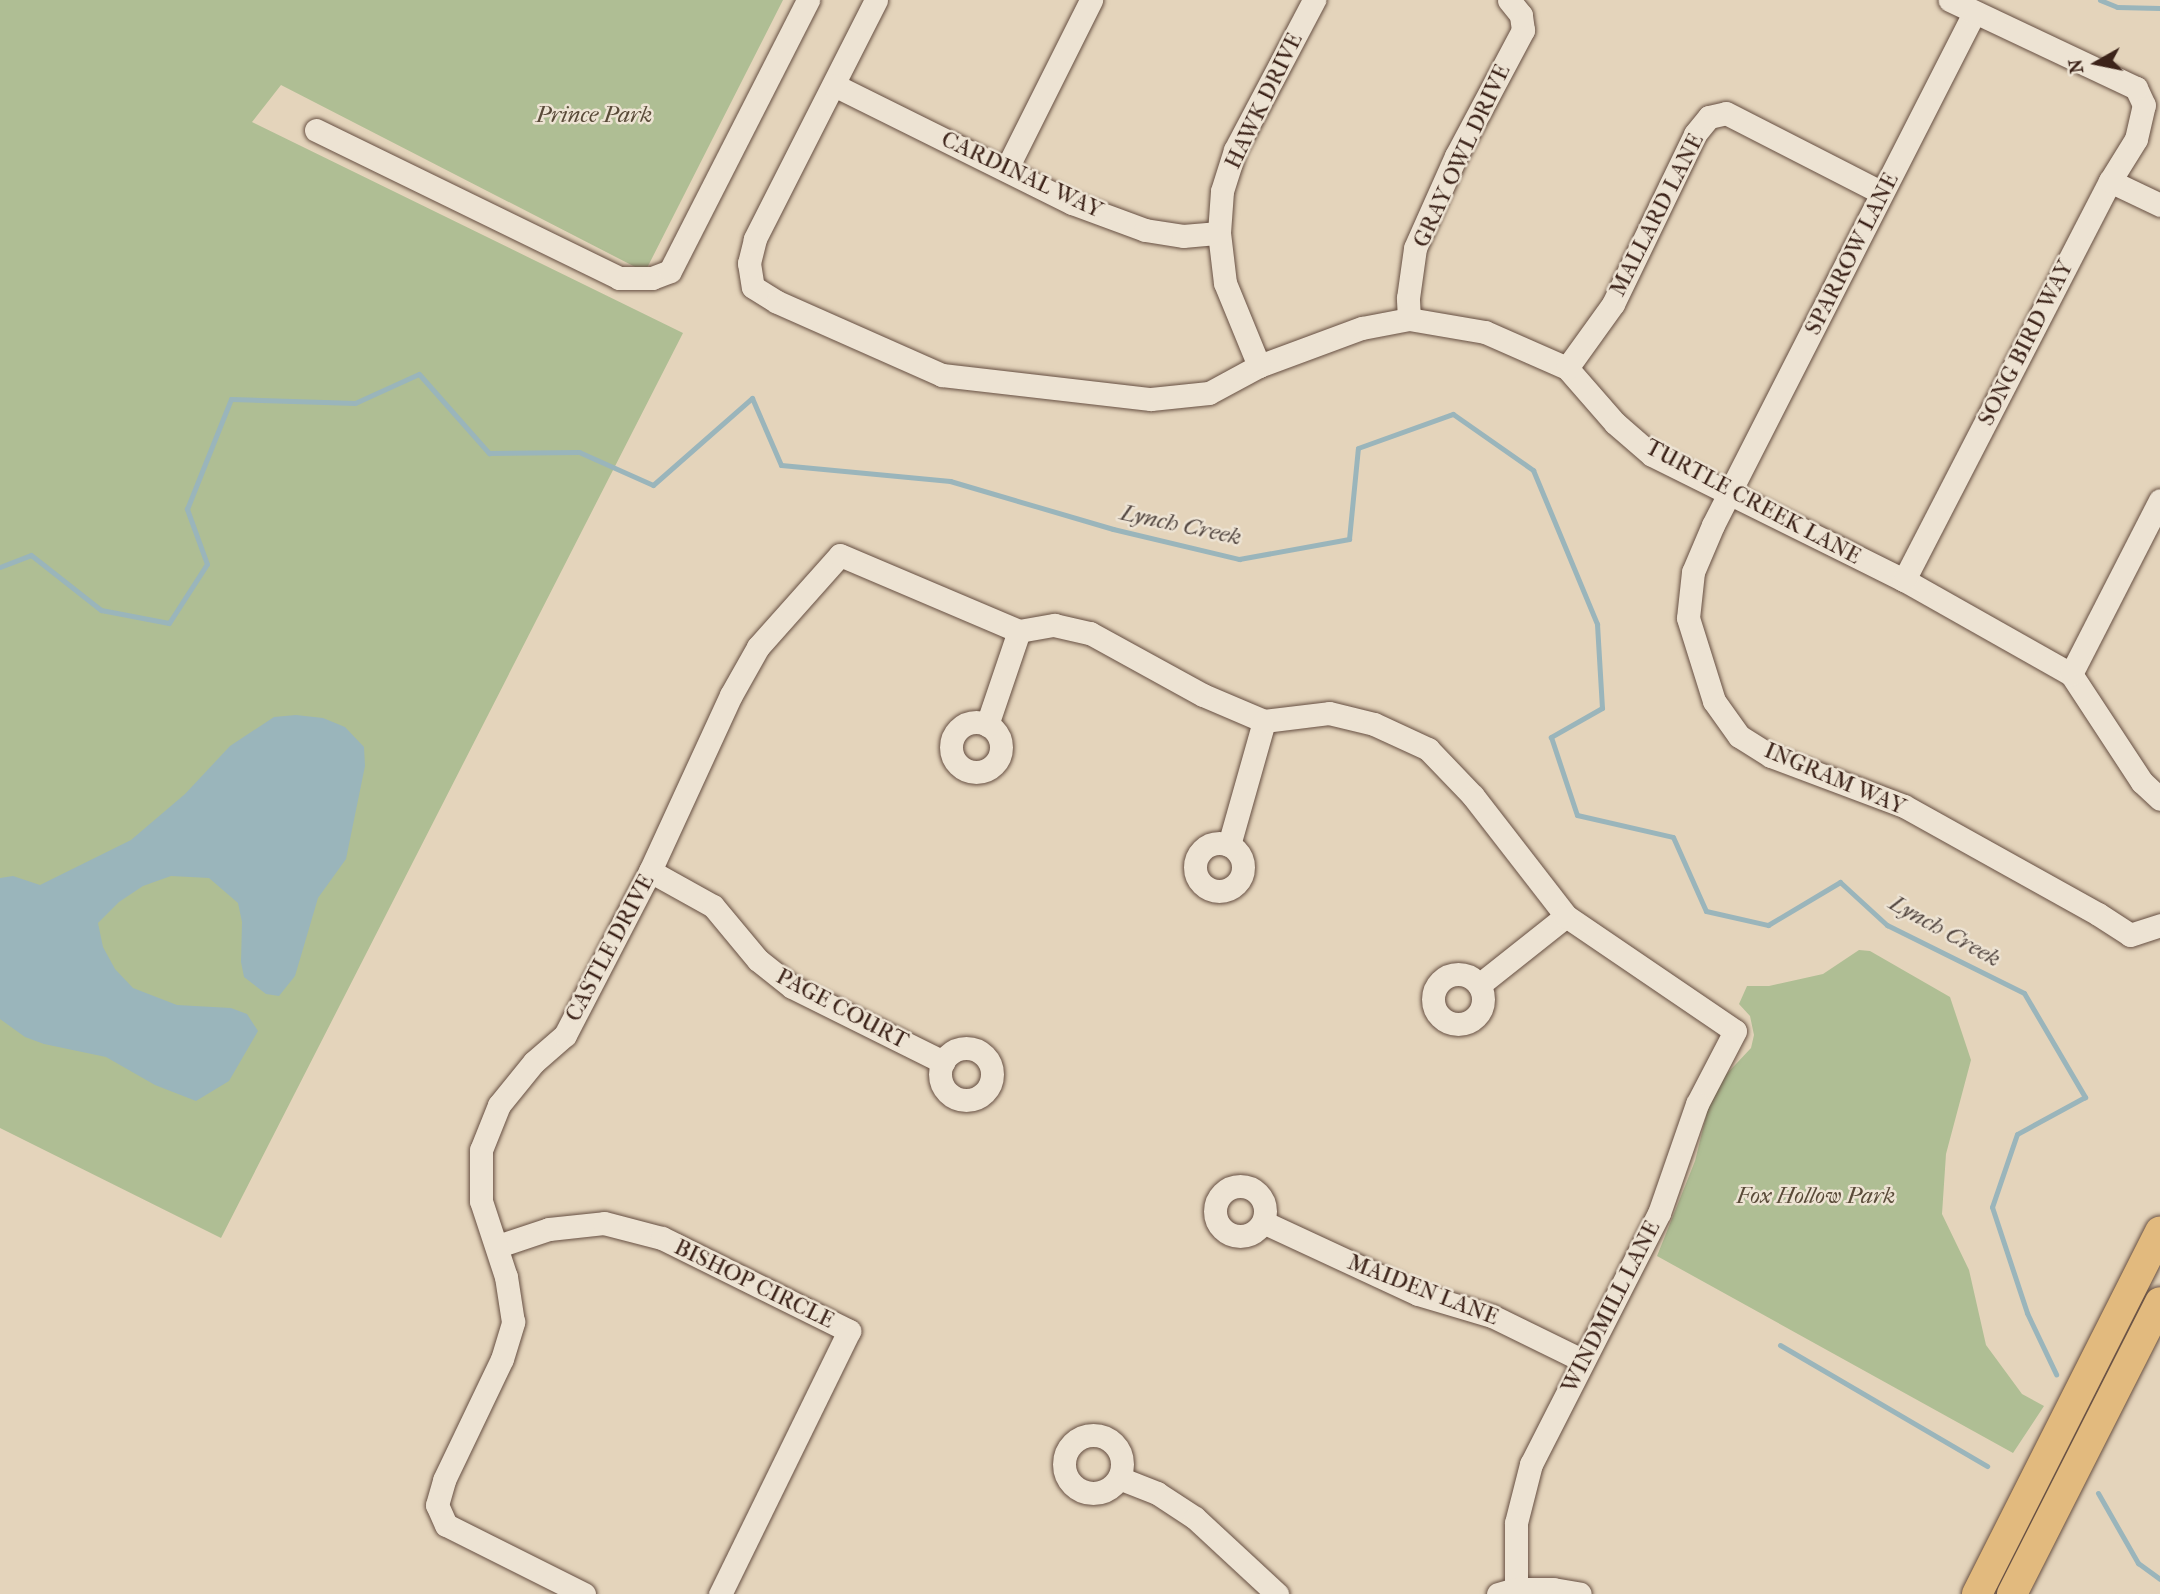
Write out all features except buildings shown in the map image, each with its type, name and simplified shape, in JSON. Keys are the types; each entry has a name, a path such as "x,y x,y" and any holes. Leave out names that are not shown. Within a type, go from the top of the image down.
{"main road":[{"path":"1977,1594 2159,1237"},
{"path":"2012,1594 2160,1302"}],"street":[{"path":"316,130 619,278 652,278 670,271 808,0"},
{"path":"834,85 876,0"},
{"path":"1007,168 1091,0"},
{"name":"HAWK DRIVE","path":"1259,366 1225,283 1219,233 1222,191 1235,150 1314,0"},
{"name":"GRAY OWL DRIVE","path":"1409,319 1408,298 1415,248 1456,156 1523,30 1521,15 1509,0"},
{"path":"1950,0 1974,13"},
{"name":"SONG BIRD WAY","path":"1904,580 2110,181 2136,139 2144,105 2136,88 1974,13"},
{"name":"SPARROW LANE","path":"1730,495 1974,13"},
{"name":"CARDINAL WAY","path":"834,85 1007,168 1072,203 1145,230 1183,236 1219,233"},
{"name":"TURTLE CREEK LANE","path":"834,85 755,239 748,263 753,287 778,302 942,375 1151,399 1209,393 1259,366 1362,328 1409,319 1485,332 1567,368 1615,423 1652,455 1904,580 2071,674 2142,782 2160,799"},
{"name":"MALLARD LANE","path":"1567,368 1613,304 1695,134 1709,117 1726,113 1882,193"},
{"path":"2110,181 2160,205"},
{"name":"INGRAM WAY","path":"1730,495 1693,572 1688,618 1714,701 1740,736 1771,755 1904,806 2098,914 2130,935 2160,925"},
{"path":"2071,674 2160,500"},
{"name":"CASTLE DRIVE","path":"584,1594 446,1525 437,1505 444,1480 502,1359 513,1322 510,1294 498,1246 481,1201 481,1150 499,1105 534,1062 565,1035 650,871 731,695 758,647 840,555 1019,631"},
{"path":"987,725 1019,631 1054,625 1090,633 1203,695 1264,721 1329,713 1374,724 1428,749 1473,796 1566,915 1479,985"},
{"path":"1229,845 1264,721"},
{"name":"PAGE COURT","path":"650,871 713,906 758,960 792,987 943,1062"},
{"name":"WINDMILL LANE","path":"1507,1592 1516,1523 1531,1464 1582,1360 1660,1213 1697,1104 1735,1031 1566,915"},
{"name":"MAIDEN LANE","path":"1263,1222 1418,1294 1492,1316 1582,1360"},
{"name":"BISHOP CIRCLE","path":"498,1246 549,1229 604,1223 662,1238 849,1331 720,1594"},
{"path":"1119,1478 1157,1493 1195,1518 1277,1594"},
{"path":"1507,1592 1553,1589 1580,1594"}],"green space":[{"name":"Prince Park","path":"0,0 783,0 645,272 281,85 252,122 683,333 221,1238 0,1128"},
{"name":"Fox Hollow Park","path":"1859,950 1870,951 1950,997 1971,1060 1946,1154 1942,1214 1969,1270 1986,1345 2022,1394 2044,1406 2013,1453 1657,1256 1695,1161 1709,1104 1720,1081 1751,1048 1754,1035 1750,1016 1739,1004 1747,986 1769,986 1823,974"}],"water":[{"path":"296,715 323,718 345,727 364,747 365,766 346,859 318,898 295,976 279,996 266,994 244,977 241,962 242,922 238,903 209,878 171,876 143,886 119,902 98,923 103,947 115,969 133,988 177,1005 231,1008 247,1014 258,1031 229,1081 196,1101 155,1085 106,1057 44,1044 25,1037 0,1019 0,878 13,876 40,885 131,840 185,794 230,746 274,717"}],"waterway":[{"path":"2100,0 2117,7 2160,8"},
{"name":"Lynch Creek","path":"0,567 31,555 101,610 169,623 207,564 187,509 231,399 355,403 419,374 489,453 579,452 653,485 752,398 781,465 950,481 1113,529 1239,559 1349,539 1358,448 1453,414 1533,470 1597,624 1602,708 1551,737 1577,815 1673,837 1706,911 1768,925 1840,882 1887,925 2024,993 2085,1097 2017,1134 1992,1207 2027,1313 2056,1374"},
{"path":"1780,1345 1987,1466"},
{"name":"Lynch Creek","path":"2098,1493 2138,1563 2160,1579"}]}
